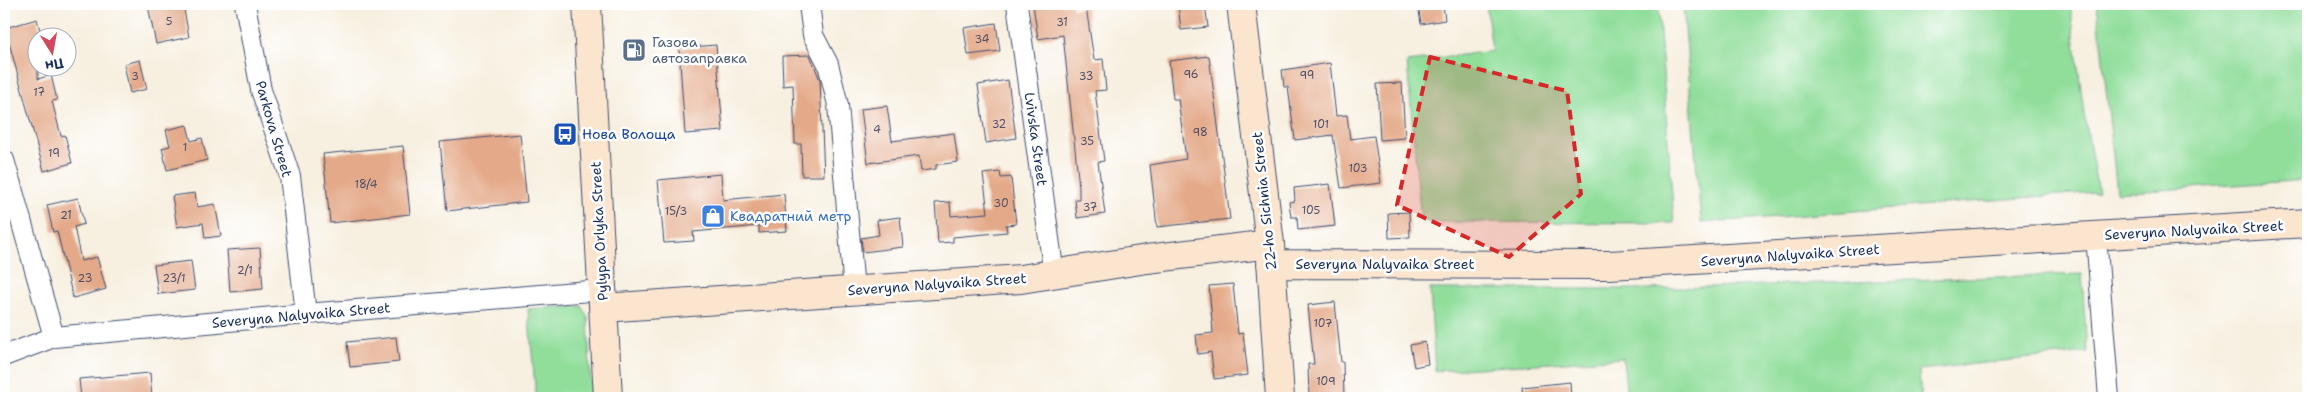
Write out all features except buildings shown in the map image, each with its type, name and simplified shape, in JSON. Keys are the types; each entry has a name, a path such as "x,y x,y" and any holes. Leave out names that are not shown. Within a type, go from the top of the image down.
{"street":[{"name":"Parkova Street","path":"245,4 261,90 290,176 306,314"},
{"name":"Pylypa Orlyka Street","path":"587,4 608,398"},
{"path":"809,4 813,35 828,64 838,105 854,290"},
{"name":"Lvivska Street","path":"1017,4 1054,275"},
{"name":"22-ho Sichnia Street","path":"1241,4 1270,254 1280,398"},
{"path":"4,160 54,337"},
{"name":"Severyna Nalyvaika Street","path":"4,356 54,337 306,314 602,299 854,290 1021,279 1147,259 1270,254 1610,265 2308,223"},
{"path":"2096,236 2109,398"}],"highlighted area":[{"path":"1430,57 1567,91 1581,194 1509,257 1397,205"}],"green space":[{"path":"1486,4 1658,4 1674,223 1421,222 1407,62 1492,51"},
{"path":"1683,4 2070,4 2084,113 2098,192 1701,223"},
{"path":"2097,4 2308,4 2308,180 2117,193"},
{"path":"2082,274 2087,352 1919,370 1921,398 1627,398 1623,358 1435,371 1430,289 1647,289"},
{"path":"582,306 588,317 591,398 536,398 528,309"}],"place":[{"name":"Газова автозаправка","path":"634,50"},
{"name":"Нова Волоща","path":"565,134"},
{"name":"Квадратний метр","path":"713,216"}]}
